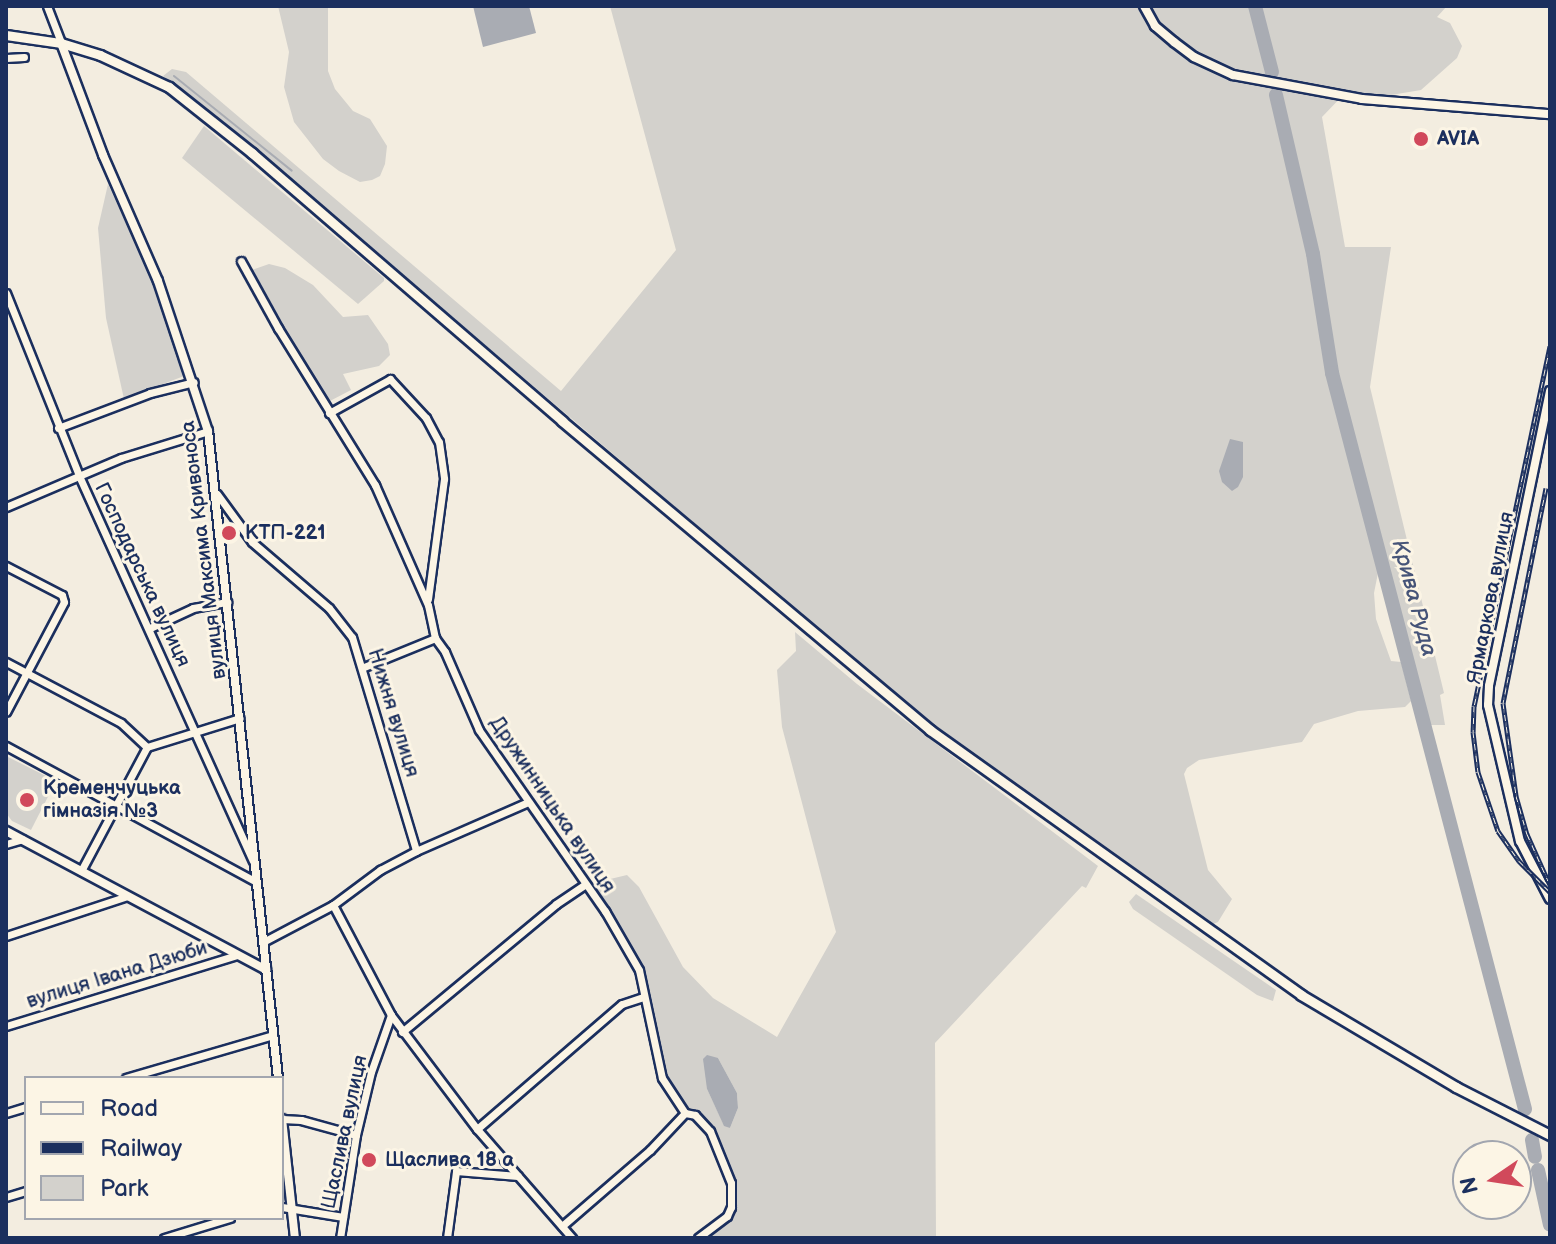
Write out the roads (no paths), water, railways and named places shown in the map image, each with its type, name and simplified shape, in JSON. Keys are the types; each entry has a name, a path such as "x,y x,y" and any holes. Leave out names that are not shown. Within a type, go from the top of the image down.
{"main road":[{"path":"6,38 61,43 137,70 200,110 797,621 930,730 1301,995 1456,1087 1550,1135"}],"street":[{"path":"47,6 61,43"},
{"path":"1144,6 1164,34 1194,57 1219,70 1252,80 1348,97 1550,114"},
{"name":"вулиця Максима Кривоноса","path":"61,43 194,382 208,431 278,1076"},
{"path":"6,58 24,57"},
{"name":"Дружинницька вулиця","path":"241,261 329,413 368,472 428,605 435,638 445,652 479,730 605,911 636,963 662,1078 685,1113 695,1115 710,1131 729,1176 733,1196 727,1216 698,1238"},
{"name":"Господарська вулиця","path":"6,293 58,428 256,866"},
{"path":"329,413 390,379 426,418 439,442 444,479 428,605"},
{"path":"58,428 150,393 194,382"},
{"name":"Ярмаркова вулиця","path":"1550,391 1489,686 1488,705 1520,841 1532,871 1550,899"},
{"path":"6,507 135,453 208,431"},
{"name":"Нижня вулиця","path":"217,494 252,542 344,623 364,667 416,851"},
{"path":"6,566 63,598 60,612 6,712"},
{"path":"150,628 193,608 227,602"},
{"path":"364,667 435,638"},
{"path":"6,662 121,723 147,747"},
{"path":"81,871 147,747 240,718"},
{"path":"6,746 235,873 257,882"},
{"path":"263,942 333,905 380,870 528,802"},
{"path":"6,831 266,970"},
{"path":"6,844 22,839"},
{"path":"402,1032 556,904 584,885"},
{"path":"6,936 128,896"},
{"path":"333,905 402,1032 477,1129 572,1238"},
{"name":"вулиця Івана Дзюби","path":"6,1026 237,955"},
{"path":"477,1129 622,1004 643,997"},
{"name":"Щаслива вулиця","path":"340,1238 356,1135 371,1072 391,1015"},
{"path":"133,1076 273,1035"},
{"path":"562,1226 650,1150 685,1113"},
{"path":"284,1119 301,1120 356,1135"},
{"path":"284,1137 295,1238"},
{"path":"447,1238 456,1171 518,1176"},
{"path":"284,1207 343,1217"},
{"path":"164,1238 223,1220"}],"waterway":[{"name":"Крива Руда","path":"1255,6 1272,72"},
{"path":"174,76 292,171"},
{"name":"Крива Руда","path":"1276,95 1313,254 1332,373 1525,1109"},
{"path":"1532,1140 1535,1157"},
{"name":"Крива Руда","path":"1538,1170 1550,1225"}],"railway":[{"path":"1550,346 1474,706 1473,732 1478,772 1498,831 1519,861 1550,892"},
{"path":"1546,488 1503,703 1516,796 1527,834 1548,881"}],"place":[{"name":"AVIA","path":"1421,139"},
{"name":"КТП-221","path":"229,533"},
{"name":"Кременчуцька гімназія №3","path":"27,800"},
{"name":"Щаслива 18 а","path":"369,1160"}]}
